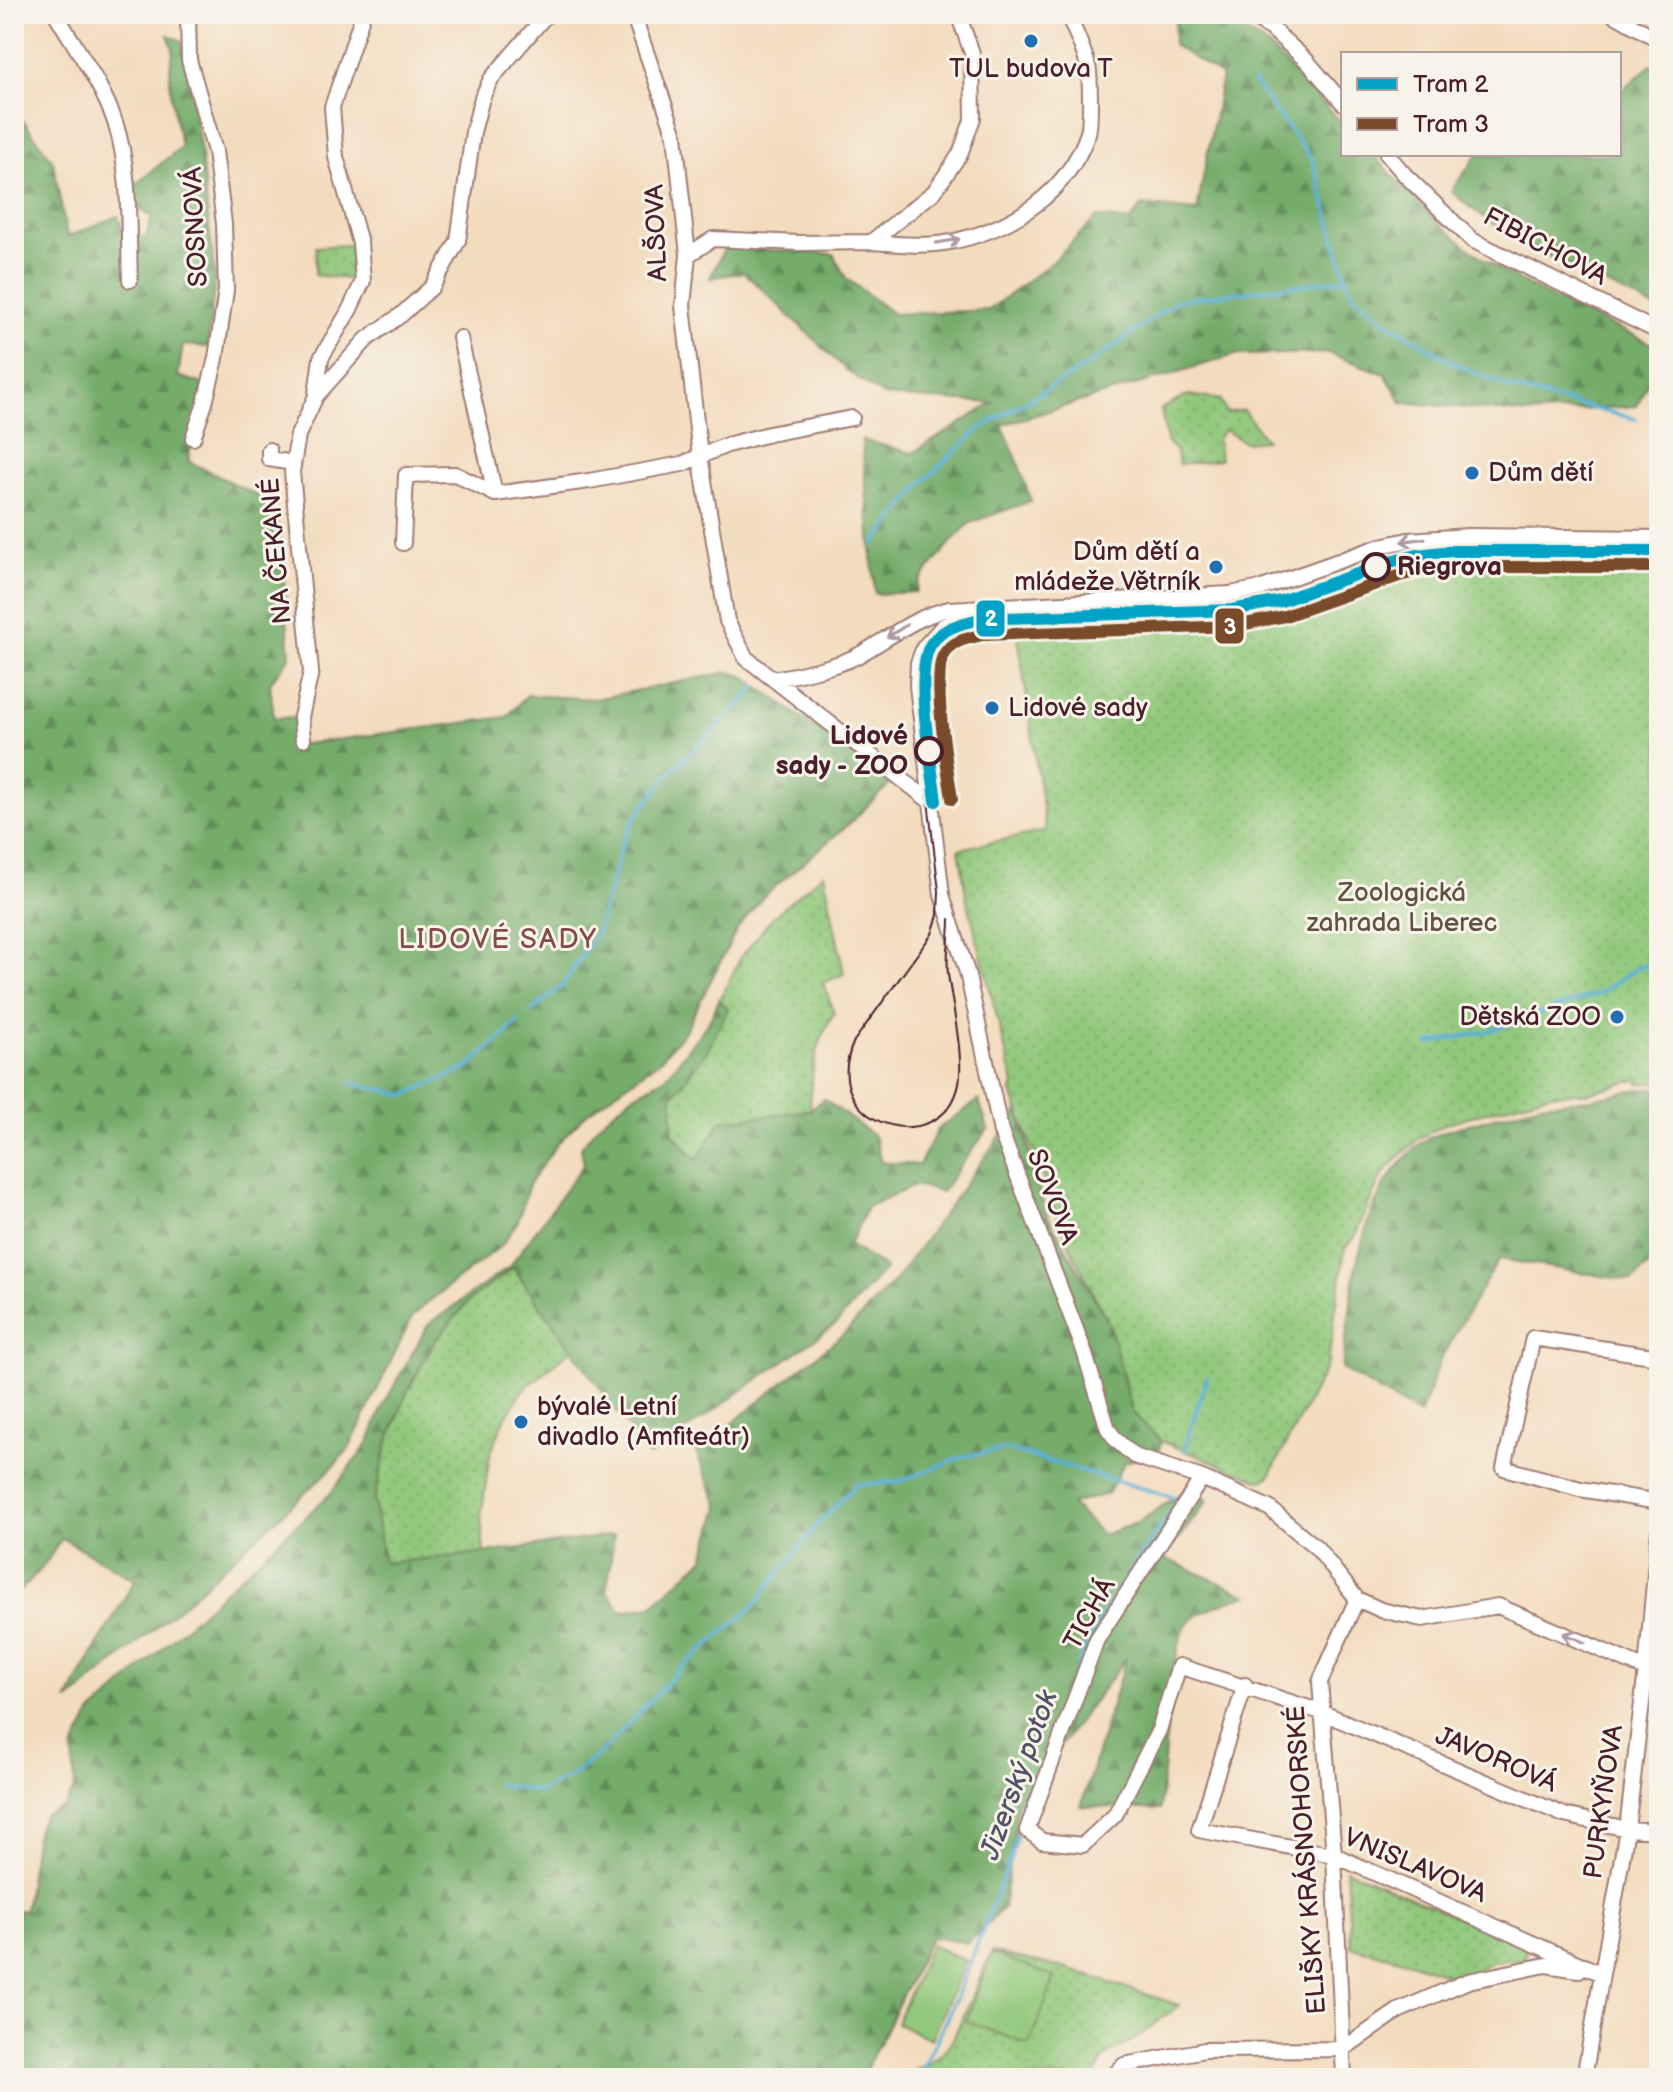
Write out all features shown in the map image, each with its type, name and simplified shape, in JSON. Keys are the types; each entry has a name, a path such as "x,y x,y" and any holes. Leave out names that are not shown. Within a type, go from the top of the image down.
{"street":[{"path":"56,14 104,96 115,121 124,156 130,280"},
{"name":"SOSNOVÁ","path":"188,14 189,60 215,151 224,224 226,290 216,358 193,438"},
{"path":"316,396 321,358 363,281 360,243 336,157 332,107 363,14"},
{"name":"NA ČEKANÉ","path":"303,739 301,717 311,672 292,472 298,435 316,396 367,339 401,315 432,287 458,241 473,132 482,98 491,79 547,14"},
{"name":"ALŠOVA","path":"633,14 675,135 688,255 683,306 700,456 727,621 746,658 774,679"},
{"path":"871,242 934,192 960,154 973,118 972,53 958,14"},
{"path":"688,255 713,239 911,245 949,242 991,231 1027,212 1058,186 1076,160 1089,130 1089,70 1068,14"},
{"path":"1246,14 1272,29 1307,61 1341,101"},
{"path":"1613,14 1659,40"},
{"name":"FIBICHOVA","path":"1389,156 1472,240 1659,332"},
{"path":"460,338 495,494"},
{"path":"403,543 406,475 455,474 495,494 682,464 727,445 852,418"},
{"path":"267,456 293,463"},
{"path":"774,679 856,656 912,622 933,612 949,609 1230,594 1262,588 1381,546 1428,538 1659,538"},
{"path":"930,801 917,686 921,652 943,626 992,606"},
{"path":"774,679 930,801"},
{"name":"SOVOVA","path":"930,801 942,895 967,972 1001,1132 1083,1348 1108,1429 1134,1456 1202,1478 1269,1508 1317,1548 1357,1599"},
{"path":"1659,1357 1533,1338 1504,1468 1580,1489 1659,1502"},
{"name":"TICHÁ","path":"1027,1830 1097,1639 1202,1478"},
{"name":"PURKYŇOVA","path":"1584,2078 1627,1829 1659,1531"},
{"path":"1357,1599 1381,1610 1422,1619 1498,1606 1646,1669"},
{"name":"ELIŠKY KRÁSNOHORSKÉ","path":"1344,2078 1334,1855 1320,1682 1357,1599"},
{"name":"JAVOROVÁ","path":"1027,1830 1042,1841 1083,1845 1115,1815 1159,1730 1179,1666 1321,1712 1564,1815 1627,1829 1659,1831"},
{"name":"VNISLAVOVA","path":"1245,1685 1199,1830 1334,1855 1602,1974"},
{"path":"1116,2073 1124,2065 1205,2050 1343,2049 1398,2011 1468,1981 1546,1965 1602,1974"}],"green space":[{"path":"1176,14 1216,14 1267,45 1341,122 1341,156 1374,156 1443,226 1491,263 1561,302 1659,347 1659,356 1637,406 1529,414 1402,402 1385,374 1328,353 1235,355 1002,425 1031,501 970,523 919,581 916,592 875,594 862,440 913,453 993,403 884,396 846,370 744,272 710,278 725,247 833,254 846,278 893,314 989,310 1051,263 1097,217 1130,221 1143,205 1197,211 1222,76 1173,45"},
{"path":"168,35 182,41 199,140 215,277 208,347 183,345 178,376 203,384 188,461 274,504 282,554 290,657 270,683 274,718 294,717 297,745 507,717 527,695 595,699 729,672 743,676 882,775 890,784 851,822 764,896 737,929 685,1031 659,1061 587,1113 557,1144 529,1184 518,1221 502,1245 423,1306 411,1319 349,1449 186,1602 67,1702 135,1580 62,1538 44,1566 14,1597 14,108 53,161 67,237 118,216 127,239 146,236 152,217 136,207 134,186 181,147 170,85 174,52"},
{"path":"1651,65 1659,68 1659,310 1524,243 1451,191 1477,156 1621,156 1621,91"},
{"path":"349,245 354,248 359,280 315,275 316,247"},
{"path":"1188,395 1221,400 1226,413 1243,410 1266,440 1244,442 1225,430 1217,438 1220,460 1179,465 1175,450 1167,442 1161,409"},
{"name":"Zoologická zahrada Liberec","path":"1442,557 1659,562 1659,1083 1639,1083 1639,1079 1588,1093 1549,1094 1447,1123 1419,1138 1387,1169 1355,1236 1345,1248 1328,1362 1269,1477 1255,1479 1161,1441 1132,1412 1110,1326 1056,1213 1014,1098 1014,1084 967,899 959,849 1046,831 1017,629 1236,618"},
{"path":"824,873 844,974 823,983 834,1013 815,1059 810,1110 731,1182 599,1124 631,1097 666,1077 708,1023 741,957 773,917"},
{"path":"719,1000 728,1009 707,1051 672,1097 673,1134 697,1160 720,1121 810,1110 824,1099 874,1136 881,1162 919,1165 938,1129 979,1100 988,1129 941,1192 916,1185 867,1207 849,1245 886,1268 836,1324 649,1456 513,1268 469,1301 434,1342 408,1390 387,1445 374,1501 384,1563 614,1535 607,1591 621,1611 652,1606 704,1558 719,1507 696,1452 845,1333 897,1278 1019,1110 1045,1211 1110,1326 1132,1412 1161,1441 1159,1451 1124,1463 1108,1494 1071,1504 1102,1535 1137,1523 1189,1488 1208,1500 1164,1558 1248,1595 1202,1613 1188,1623 1182,1634 1172,1681 1160,1810 1081,1806 1126,1658 1018,1803 1003,1908 968,1943 931,1937 862,2078 14,2078 14,1911 25,1910 36,1832 44,1815 64,1807 75,1787 73,1749 91,1714 330,1494 369,1442 382,1408 428,1325 510,1266 584,1164 581,1147 599,1124 631,1097 666,1077 708,1023"},
{"path":"1639,1089 1659,1089 1659,1256 1632,1281 1499,1259 1441,1358 1420,1415 1342,1369 1356,1265 1370,1215 1384,1185 1416,1147 1448,1130 1540,1104 1591,1099"},
{"path":"513,1267 572,1349 524,1389 505,1418 490,1454 481,1517 484,1553 384,1563 374,1501 387,1445 408,1390 434,1342 469,1301"},
{"path":"1346,1869 1526,1947 1525,1959 1492,1962 1458,1980 1405,1960 1351,1947"},
{"path":"931,1945 966,1961 931,2039 896,2023"},
{"path":"992,1952 1064,1968 1179,2005 1141,2035 1109,2054 1093,2078 910,2078 916,2068 937,2058 953,2039"},
{"path":"992,1953 1055,1977 1029,2045 966,2021"}],"waterway":[{"path":"1253,81 1313,161 1346,278"},
{"path":"875,543 921,484 979,429 1088,365 1178,300 1346,279 1353,294 1383,320 1455,364 1511,388 1636,419"},
{"path":"531,1012 563,985 597,933 623,842 635,818 668,775 756,686"},
{"name":"Jizerský potok","path":"1428,1044 1492,1030 1600,993 1637,968 1659,962"},
{"path":"352,1083 405,1095 468,1068 519,1021"},
{"name":"Jizerský potok","path":"1185,1451 1207,1378"},
{"path":"497,1784 539,1792 576,1773 607,1747 680,1669 753,1607 817,1525 857,1484 898,1482 965,1456 1006,1449 1179,1499 1090,1636 1024,1810 1010,1860 956,1998 919,2078"}],"tram line":[{"name":"2","path":"936,801 924,697 926,657 936,638 959,624 980,619 1232,610 1281,601 1394,561 1452,551 1659,551"},
{"name":"3","path":"952,799 942,724 940,665 947,650 966,639 982,635 1235,626 1285,616 1399,576 1453,567 1659,567"},
{"path":"922,752 939,891 938,915 932,934 854,1041 847,1071 852,1095 866,1113 886,1124 908,1127 930,1122 948,1108 959,1084 959,1045 948,967 950,919"}],"place":[{"name":"TUL budova T","path":"1031,41"},
{"name":"Dům dětí","path":"1472,473"},
{"name":"Dům dětí a mládeže Větrník","path":"1216,567"},
{"name":"Riegrova","path":"1376,567"},
{"name":"Lidové sady","path":"992,708"},
{"name":"Lidové sady - ZOO","path":"929,751"},
{"name":"Dětská ZOO","path":"1617,1017"},
{"name":"bývalé Letní divadlo (Amfiteátr)","path":"521,1422"}],"district":[{"name":"LIDOVÉ SADY","path":"498,939"}]}
